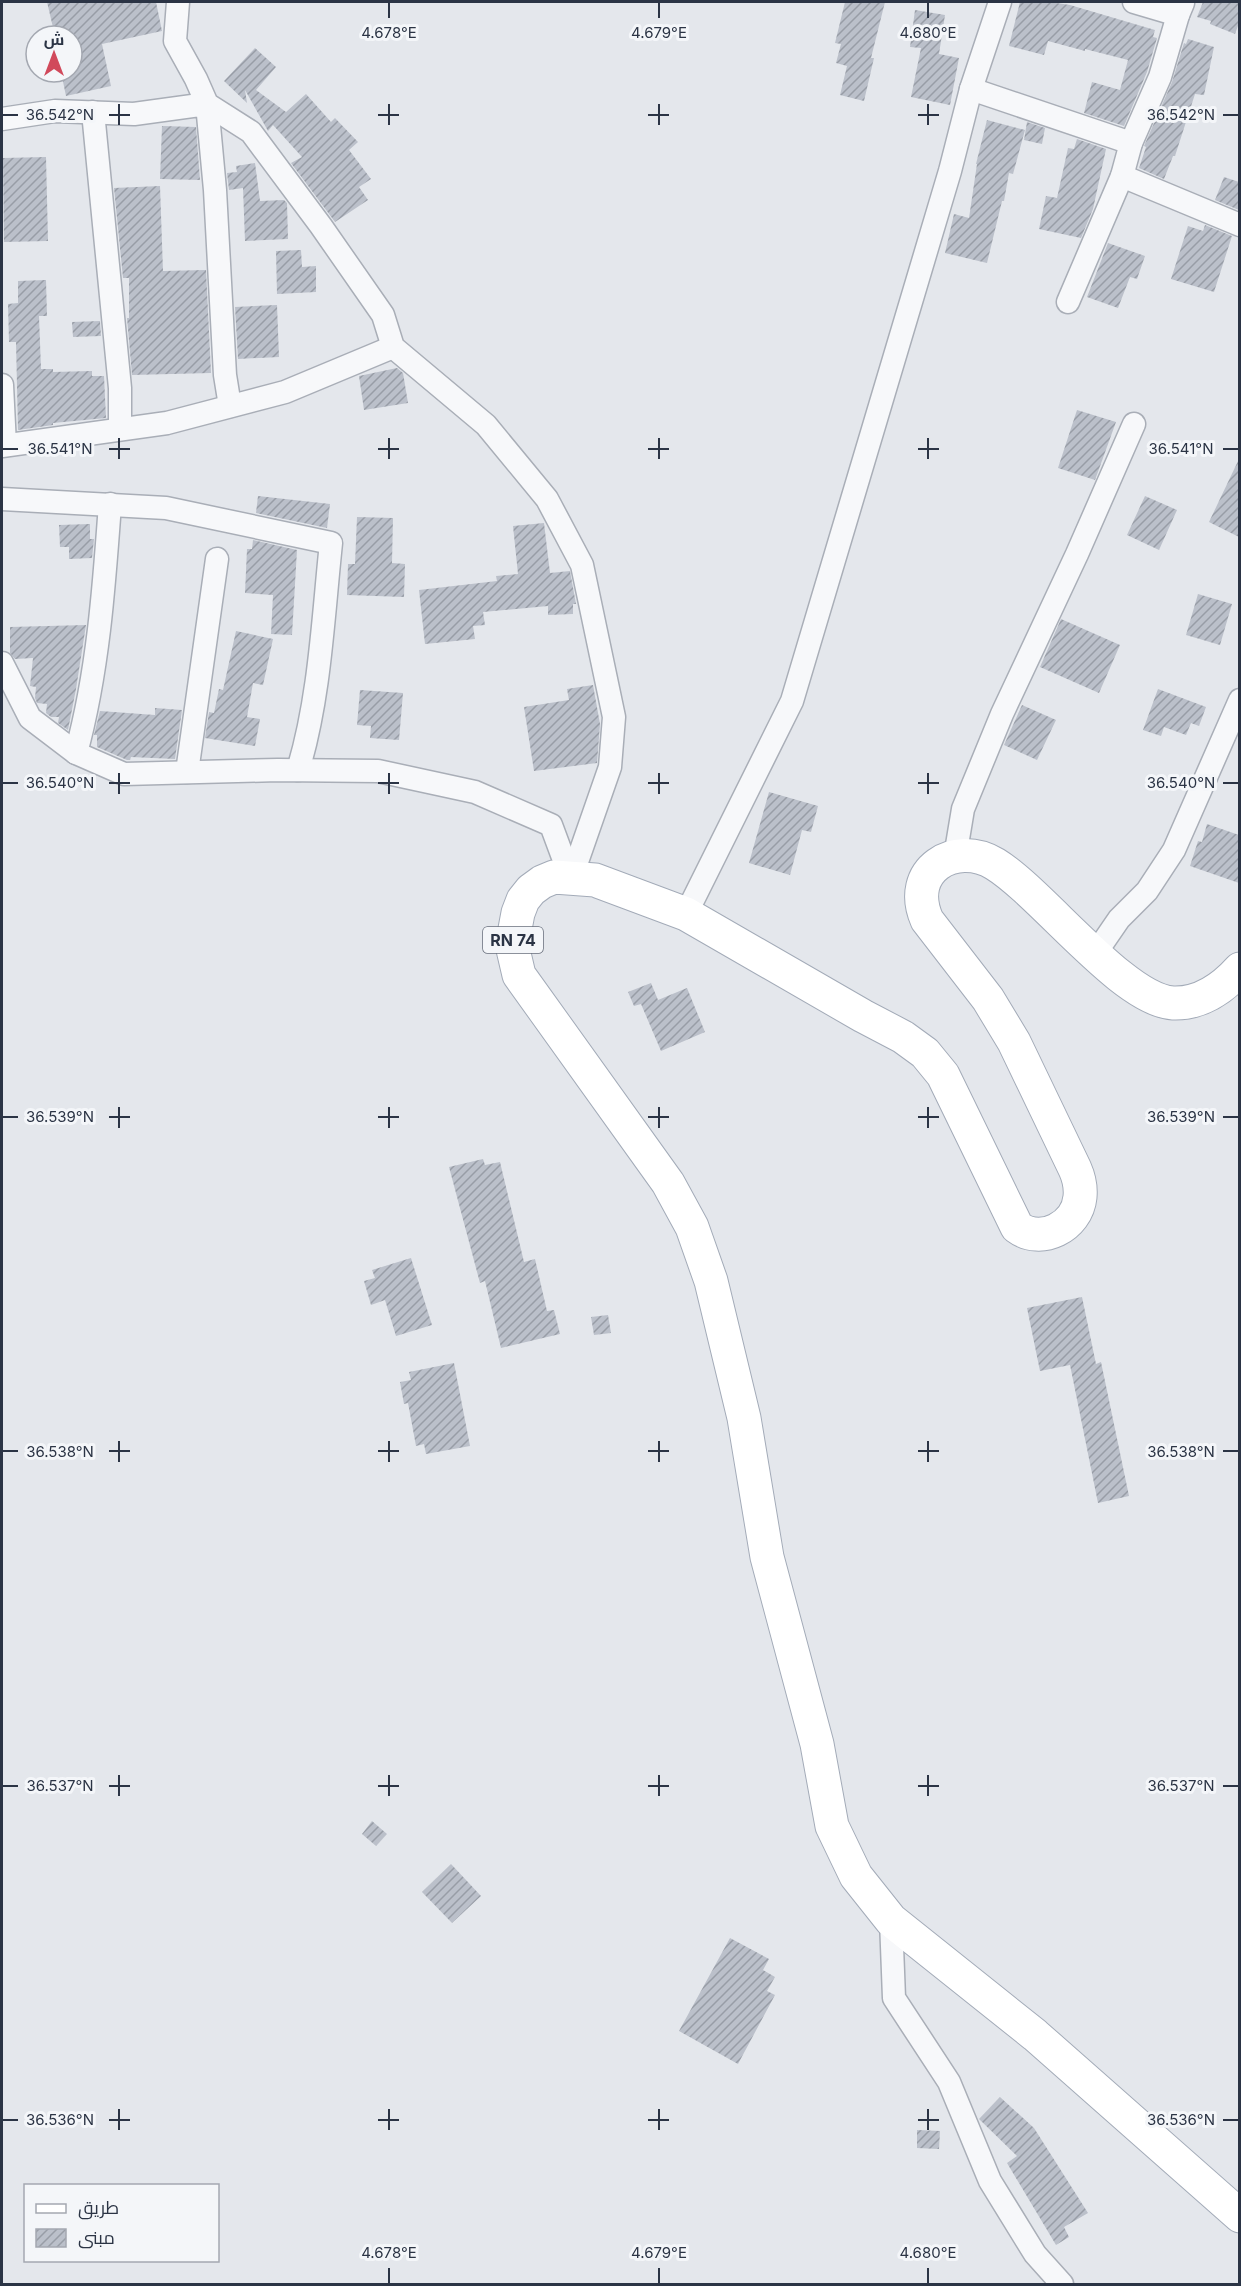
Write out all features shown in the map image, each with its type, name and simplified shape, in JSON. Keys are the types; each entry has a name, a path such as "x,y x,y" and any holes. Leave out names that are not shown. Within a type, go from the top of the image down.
{"main road":[{"name":"RN 74","path":"955,857 937,864 928,873 922,884 920,896 922,908 927,920 988,999 1014,1042 1075,1169 1080,1183 1080,1199 1075,1214 1060,1228 1049,1234 1032,1235 1017,1227 943,1075 925,1053 903,1037 686,914 595,880 554,877 531,890 523,900 512,945 519,975 668,1183 692,1227 711,1281 744,1418 767,1557 817,1744 832,1826 856,1876 891,1920 1035,2036 1239,2216"},
{"path":"955,857 975,857 993,863 1044,904 1095,954 1139,991 1172,1003 1195,1000 1219,990 1239,969"}],"street":[{"path":"178,2 175,41 207,104 215,190 225,375 230,406"},
{"path":"686,914 792,701 950,171 971,89 1000,2"},
{"path":"1068,302 1122,176 1131,143 1160,77 1181,8 1134,2"},
{"path":"971,89 1131,143"},
{"path":"2,119 55,111 134,114 207,104 250,132 321,226 383,315 393,347 486,425 547,499 582,565 614,717 610,767 571,879"},
{"path":"93,112 120,388 120,429"},
{"path":"1122,176 1239,225"},
{"path":"2,385 3,446 167,423 285,392 393,347"},
{"path":"955,857 963,808 1002,714 1077,554 1134,424"},
{"path":"2,499 166,508 331,543 317,679 298,770"},
{"path":"76,753 88,708 103,600 110,504"},
{"path":"187,772 217,559"},
{"path":"2,663 30,718 76,753 124,774 298,770 378,771 475,792 551,825 571,879"},
{"path":"1095,954 1119,920 1147,891 1174,850 1239,700"},
{"path":"891,1920 894,1998 950,2082 990,2181 1035,2254 1062,2284"}],"building":[{"path":"47,2 156,2 162,31 102,44 111,86 66,96 64,84 84,84 84,24 52,24"},
{"path":"845,2 885,2 871,58 874,58 864,101 840,95 847,66 836,63 841,44 835,43"},
{"path":"1020,2 1070,5 1155,30 1153,37 1157,38 1147,72 1124,126 1084,113 1092,82 1120,90 1128,60 1048,41 1044,55 1009,46"},
{"path":"1203,2 1239,2 1239,23 1235,34 1210,24 1211,21 1197,17"},
{"path":"915,10 945,15 939,54 959,58 950,105 911,97 921,48 910,47"},
{"path":"1188,39 1214,47 1204,95 1195,94 1175,156 1173,156 1164,179 1139,168 1146,147 1144,146 1172,82 1184,43 1186,44"},
{"path":"255,48 276,67 256,90 286,112 306,94 331,122 335,118 358,142 349,150 371,179 359,187 368,200 335,222 291,163 302,157 273,125 268,131 245,90 247,103 224,81"},
{"path":"987,120 1025,130 1013,174 1009,173 987,263 945,253 954,214 969,218 976,164"},
{"path":"1027,122 1045,128 1042,144 1024,140"},
{"path":"162,126 196,127 200,180 160,179"},
{"path":"1077,139 1106,149 1093,209 1081,238 1039,229 1046,196 1057,198 1068,148 1074,149"},
{"path":"46,157 48,241 4,242 3,158"},
{"path":"255,163 260,201 284,200 287,203 288,239 245,241 243,188 229,190 227,173 237,172 236,166"},
{"path":"1224,177 1239,182 1239,210 1215,200"},
{"path":"160,186 163,271 206,270 211,373 132,375 127,318 129,318 129,278 123,278 114,188"},
{"path":"1205,225 1232,236 1214,292 1171,279 1188,226 1203,231"},
{"path":"1108,243 1145,256 1137,279 1130,277 1118,308 1087,297"},
{"path":"301,250 302,267 316,266 316,292 277,294 276,251"},
{"path":"46,280 47,316 39,316 41,369 53,369 53,372 92,371 92,376 104,376 106,418 53,423 53,425 18,430 16,342 9,342 8,304 18,303 18,281"},
{"path":"277,305 279,357 238,359 235,307"},
{"path":"100,321 101,336 73,337 72,322"},
{"path":"397,368 403,373 408,403 364,410 359,376"},
{"path":"1077,410 1116,422 1095,480 1058,468"},
{"path":"1239,459 1239,537 1209,522"},
{"path":"258,496 330,504 327,528 256,513"},
{"path":"1145,496 1177,510 1159,550 1127,535"},
{"path":"357,517 393,518 392,563 405,564 404,597 347,595 348,564 355,564"},
{"path":"544,523 550,573 570,571 576,604 573,604 573,614 548,615 548,606 483,612 485,625 473,626 475,639 425,644 419,590 497,581 496,576 518,574 513,526"},
{"path":"90,524 90,539 94,539 92,558 69,559 69,547 60,547 59,525"},
{"path":"253,540 297,550 292,635 271,634 273,595 245,593 247,549 252,549"},
{"path":"1198,594 1232,604 1220,645 1186,635"},
{"path":"1061,619 1120,645 1099,693 1040,667"},
{"path":"86,625 68,730 58,723 59,717 51,717 46,713 47,704 37,703 36,687 30,686 33,658 15,659 10,653 10,627"},
{"path":"236,631 273,639 263,685 253,683 247,717 260,719 255,746 205,738 209,712 214,713 219,689 223,690"},
{"path":"593,685 600,724 597,763 534,771 524,707 569,700 567,689"},
{"path":"1158,689 1206,707 1199,726 1191,723 1186,735 1164,727 1161,736 1143,730"},
{"path":"360,690 403,693 399,740 370,738 371,726 357,725"},
{"path":"1022,705 1056,720 1037,760 1004,745"},
{"path":"155,708 182,710 175,759 131,757 127,760 97,747 97,735 94,735 100,711 155,715"},
{"path":"769,792 818,806 811,832 802,830 790,875 749,863"},
{"path":"1207,824 1239,835 1239,883 1190,866 1198,841 1202,842"},
{"path":"651,983 658,1000 687,988 705,1032 661,1051 641,1004 634,1006 628,992"},
{"path":"483,1159 485,1165 500,1162 524,1262 535,1259 547,1311 554,1310 560,1334 501,1348 485,1281 480,1283 449,1167"},
{"path":"411,1258 432,1325 396,1336 385,1300 371,1305 364,1281 375,1278 372,1270"},
{"path":"1082,1297 1096,1364 1101,1362 1129,1496 1098,1503 1070,1365 1040,1371 1027,1308"},
{"path":"608,1315 611,1333 594,1335 591,1317"},
{"path":"454,1363 470,1446 426,1454 424,1444 416,1446 408,1403 404,1404 400,1382 411,1380 409,1372"},
{"path":"372,1821 387,1834 376,1846 362,1834"},
{"path":"451,1864 481,1896 452,1923 422,1892"},
{"path":"730,1938 769,1959 763,1970 775,1977 767,1991 775,1995 738,2064 679,2031"},
{"path":"1000,2097 1034,2128 1088,2213 1064,2227 1069,2237 1056,2245 1007,2163 1017,2156 979,2119"},
{"path":"917,2130 940,2131 939,2149 917,2148"}]}
